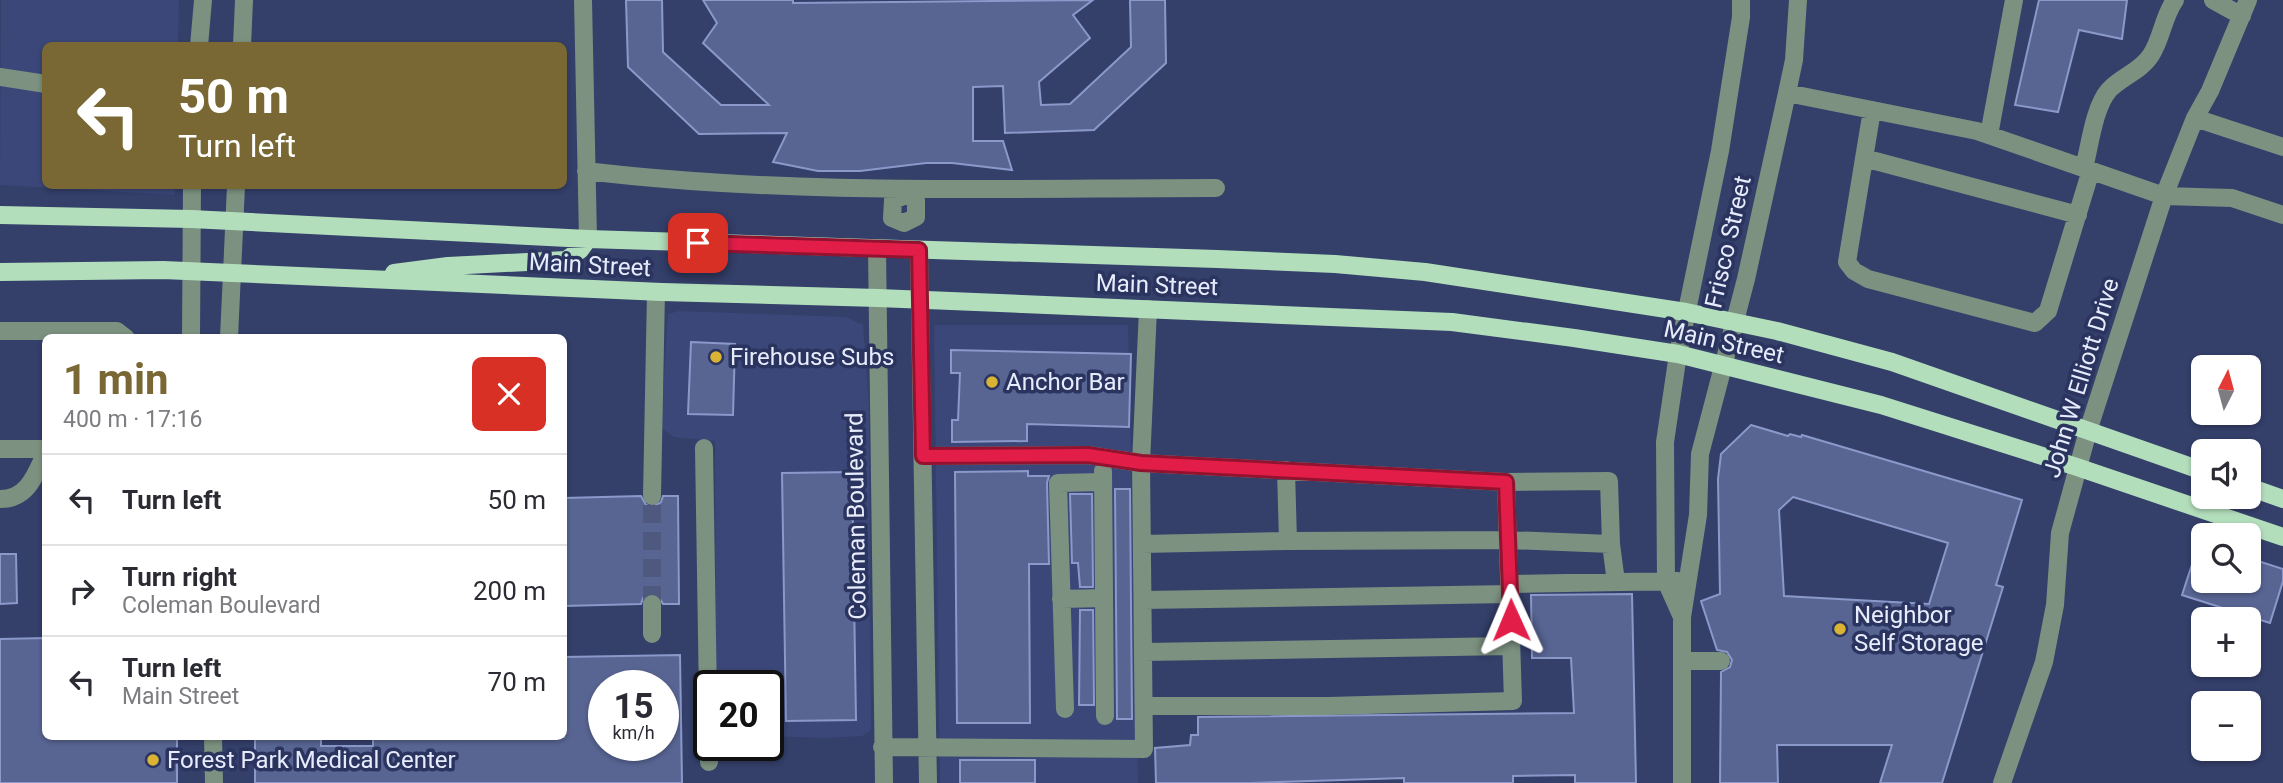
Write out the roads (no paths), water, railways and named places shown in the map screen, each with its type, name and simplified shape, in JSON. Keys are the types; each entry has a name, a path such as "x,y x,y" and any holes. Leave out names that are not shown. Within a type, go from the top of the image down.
{"main road":[{"name":"Main Street","path":"0,215 191,219 588,239 1335,264 1425,272 1554,290 1735,321 1892,362 2191,467"},
{"path":"367,279 401,271 447,266 566,260 580,250 588,239"},
{"name":"Main Street","path":"0,272 231,273 1452,323 1574,338 1678,355 1881,405 2077,467 2283,537"},
{"path":"2261,491 2283,499"}],"street":[{"path":"199,42 203,0"},
{"path":"242,42 244,0"},
{"path":"583,0 588,239"},
{"name":"Frisco Street","path":"1682,617 1666,581 1665,442 1686,312 1720,151 1741,17 1741,0"},
{"name":"Frisco Street","path":"1682,783 1682,617 1698,515 1700,454 1735,321 1787,93 1794,60 1798,0"},
{"path":"1989,135 2014,0"},
{"path":"1872,110 1847,262 1854,271 1868,279 2035,323 2049,311 2078,215 2100,102 2111,88 2150,58 2162,34 2167,13 2175,0"},
{"path":"2213,0 2245,8"},
{"name":"John W Elliott Drive","path":"2002,783 2044,662 2055,605 2060,533 2088,431 2164,196 2195,118 2210,91 2245,8"},
{"path":"0,76 42,82"},
{"path":"1787,93 1989,135 2164,196 2232,198 2283,215"},
{"path":"2195,118 2283,147"},
{"path":"1864,158 2078,215"},
{"path":"586,171 674,181 906,191 1216,188"},
{"path":"191,334 192,189"},
{"path":"229,334 236,189"},
{"path":"906,191 916,200 916,217 904,223 921,300 929,783"},
{"name":"Coleman Boulevard","path":"877,249 884,783"},
{"path":"652,496 656,292"},
{"path":"882,747 1144,749 1141,463 1148,309"},
{"path":"0,331 117,331 121,334"},
{"path":"704,447 709,762"},
{"path":"0,449 42,451"},
{"path":"923,456 1088,455 1141,463 1506,482 1609,481 1611,544 1616,582"},
{"path":"1104,457 1105,716"},
{"path":"0,499 10,499 23,492 34,479 42,460"},
{"path":"1286,470 1288,541"},
{"path":"1065,709 1058,483 1102,482"},
{"path":"1144,706 1328,706 1513,701 1506,482"},
{"path":"1142,544 1509,540 1611,544"},
{"path":"1143,600 1510,589 1689,580"},
{"path":"1062,599 1104,598"},
{"path":"652,604 652,634"},
{"path":"1143,652 1511,646"},
{"path":"1682,661 1721,661"},
{"path":"213,740 214,783"}],"tunnel":[{"path":"652,496 652,604"}],"place":[{"name":"Firehouse Subs","path":"716,357"},
{"name":"Anchor Bar","path":"992,382"},
{"name":"Neighbor Self Storage","path":"1840,629"},
{"name":"Forest Park Medical Center","path":"153,760"}]}
